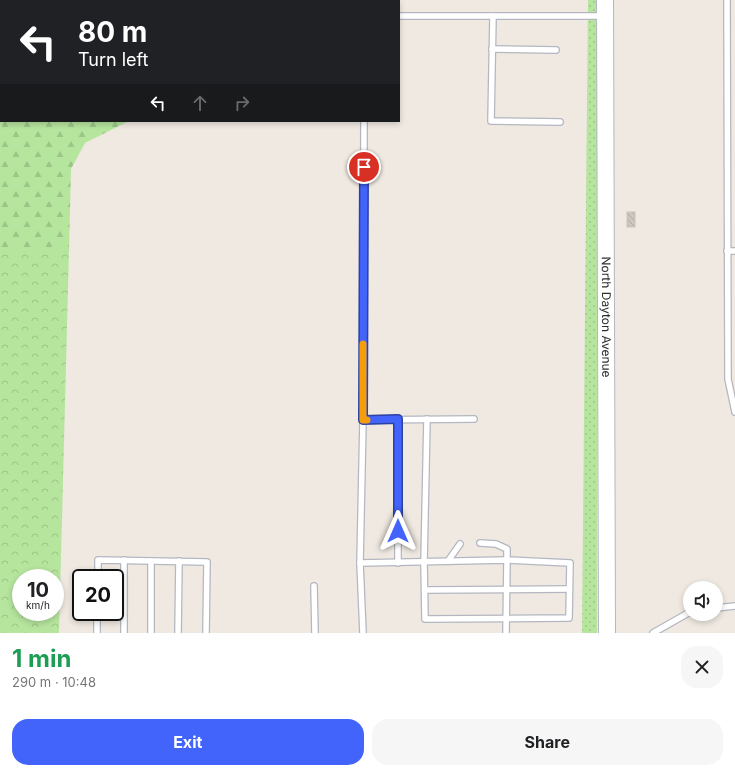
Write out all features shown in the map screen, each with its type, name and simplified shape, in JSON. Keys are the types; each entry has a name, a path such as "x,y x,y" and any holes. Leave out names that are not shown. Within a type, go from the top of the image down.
{"main road":[{"name":"North Dayton Avenue","path":"606,8 607,633"}],"lane":[{"path":"727,0 728,378 735,412"},
{"path":"400,16 493,16 606,8"},
{"path":"493,16 491,121 560,122"},
{"path":"492,49 556,50"},
{"path":"363,633 360,563 363,420 364,122"},
{"path":"727,217 735,217"},
{"path":"727,251 735,251"},
{"path":"398,419 398,563"},
{"path":"360,563 398,563 424,562 448,562 508,560 570,563 569,618 425,620 424,562 427,419"},
{"path":"363,420 474,419"},
{"path":"480,543 496,544 507,549 506,633"},
{"path":"448,562 460,544"},
{"path":"98,569 98,560 207,562 206,633"},
{"path":"124,560 124,633"},
{"path":"151,561 151,633"},
{"path":"178,633 179,562"},
{"path":"314,586 315,633"},
{"path":"425,590 569,589"},
{"path":"723,607 735,606"},
{"path":"653,633 683,616"},
{"path":"97,621 97,633"}],"green space":[{"path":"588,0 597,0 597,633 582,633"},
{"path":"0,122 127,122 85,143 71,169 69,250 0,250"},
{"path":"0,250 69,250 61,569 12,569 12,621 59,621 59,633 0,633"}],"building":[{"path":"627,212 635,212 635,227 627,227"}],"slow traffic":[{"path":"363,344 363,420 367,420"}],"route":[{"path":"364,167 363,420 398,419 398,531"}]}
